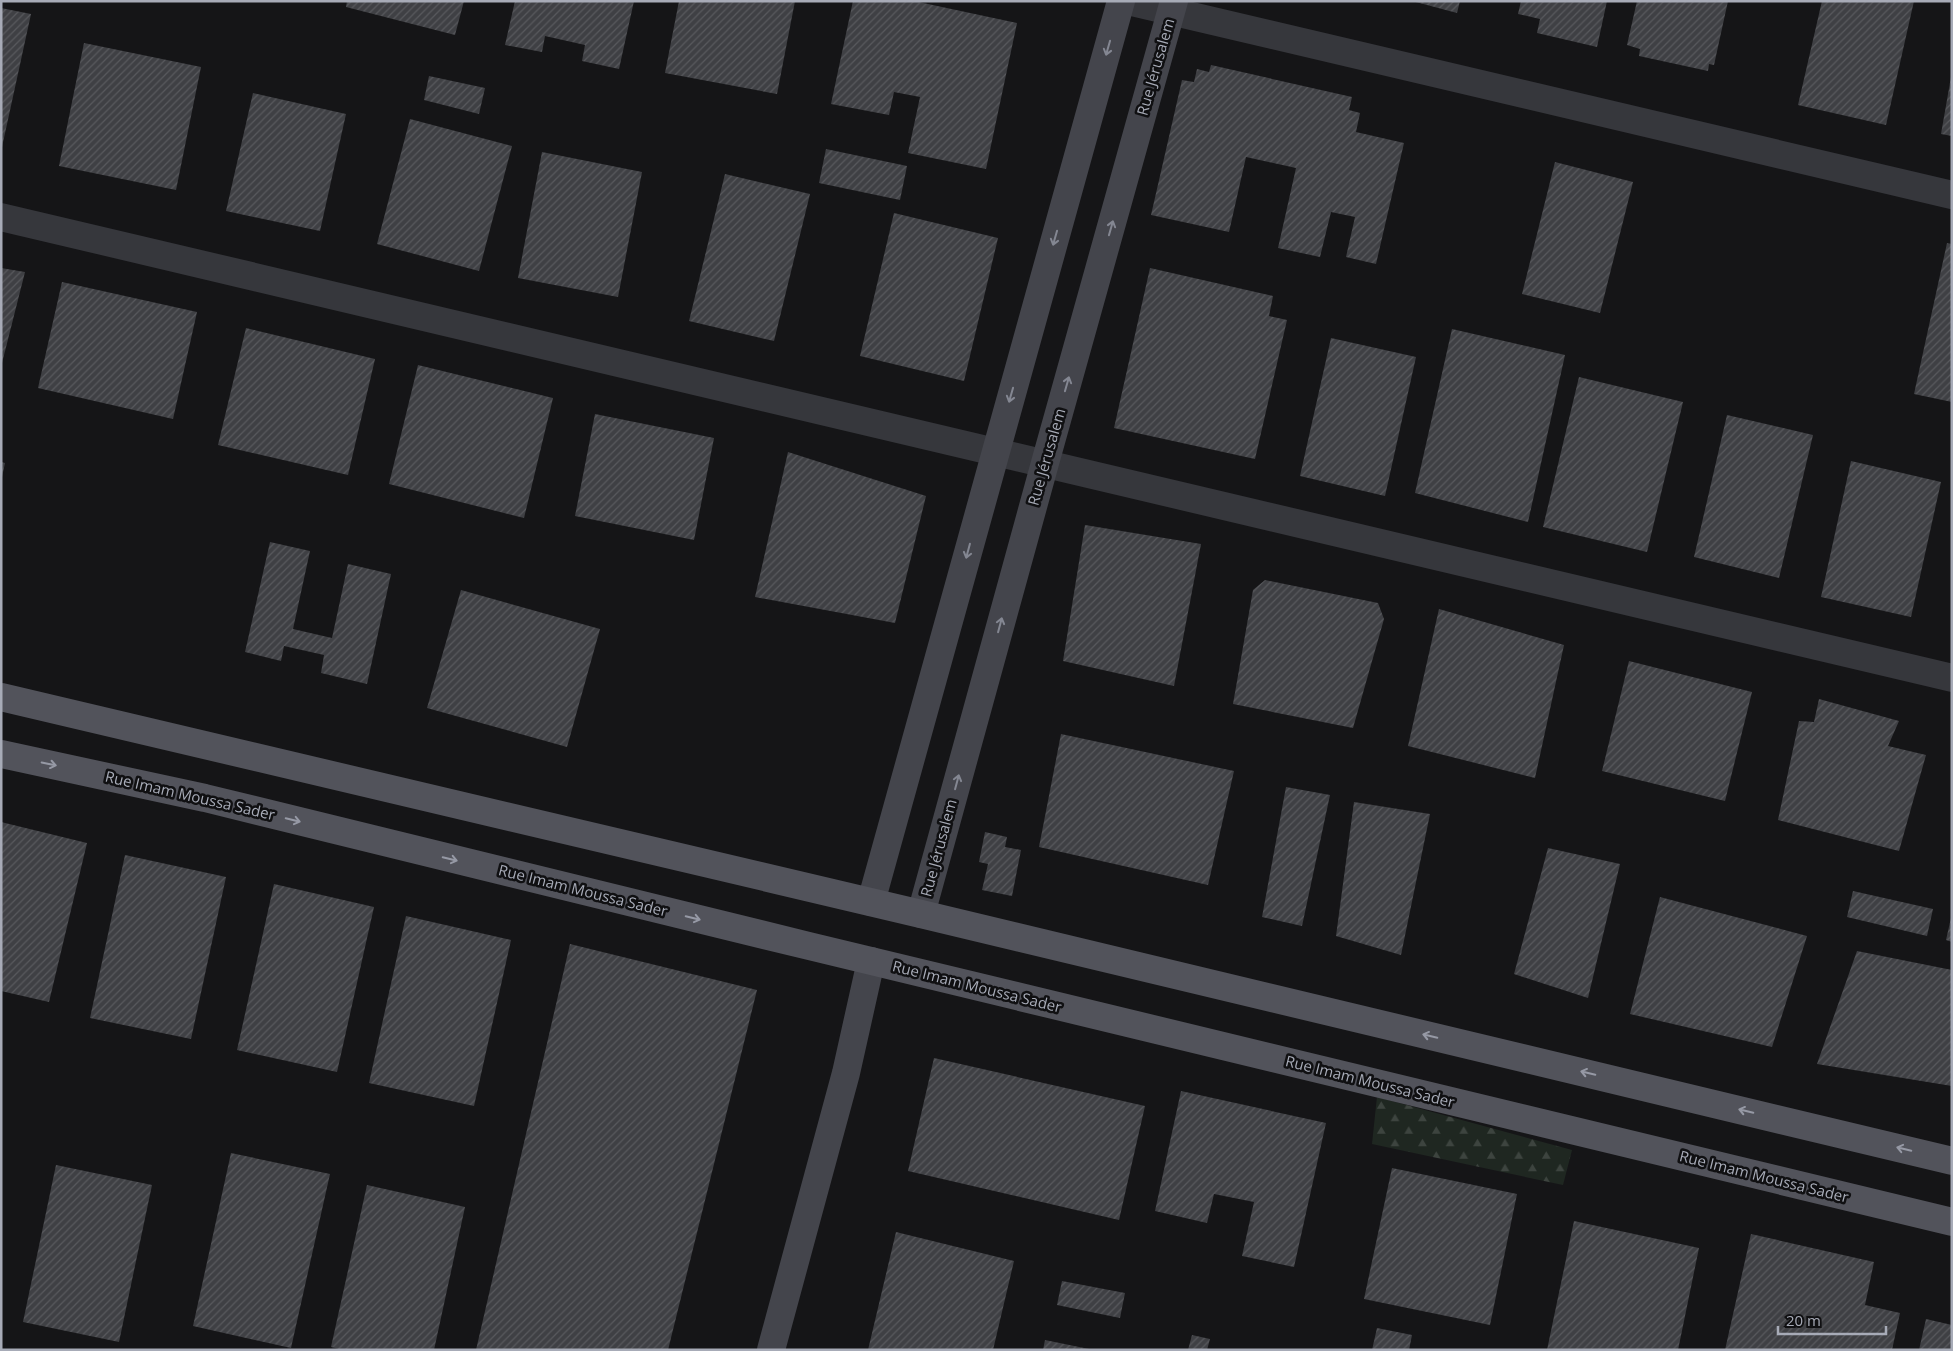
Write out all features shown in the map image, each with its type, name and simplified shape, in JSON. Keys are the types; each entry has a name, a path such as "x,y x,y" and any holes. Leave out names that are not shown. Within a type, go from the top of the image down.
{"main road":[{"path":"1,697 871,902 1952,1161"},
{"name":"Rue Imam Moussa Sader","path":"1,754 215,801 1952,1222"}],"street":[{"path":"871,902 1121,1"},
{"path":"1128,1 1173,6 1952,195"},
{"name":"Rue Jérusalem","path":"921,914 1173,6"},
{"path":"1,216 1952,678"},
{"path":"771,1350 846,1073 871,961"}],"green space":[{"path":"1377,1097 1572,1150 1563,1185 1372,1144"}],"building":[{"path":"347,1 464,1 455,35 346,7"},
{"path":"515,1 634,1 619,69 582,61 585,45 545,36 542,52 505,45"},
{"path":"679,1 795,1 777,94 665,73"},
{"path":"853,1 914,1 1017,23 986,169 908,153 920,97 894,92 889,115 831,104"},
{"path":"1412,1 1460,1 1457,13"},
{"path":"1521,1 1607,1 1597,47 1537,33 1540,19 1518,14"},
{"path":"1637,1 1728,1 1714,65 1709,64 1708,71 1639,56 1640,49 1627,45"},
{"path":"1822,1 1914,1 1886,125 1798,105"},
{"path":"1,8 31,14 2,147 1,147"},
{"path":"84,43 201,67 176,190 59,166"},
{"path":"1211,65 1352,97 1349,110 1360,113 1356,132 1404,143 1376,264 1346,257 1355,217 1331,212 1320,257 1278,248 1296,168 1246,157 1229,232 1151,215 1182,80 1194,82 1197,69 1209,72"},
{"path":"429,76 485,88 479,114 424,100"},
{"path":"1952,77 1952,136 1941,134"},
{"path":"253,93 346,114 320,231 226,211"},
{"path":"410,119 512,146 479,271 377,244"},
{"path":"826,149 907,166 900,200 819,183"},
{"path":"542,152 642,172 618,297 518,278"},
{"path":"1555,162 1633,182 1600,313 1522,294"},
{"path":"725,174 810,194 774,341 689,321"},
{"path":"894,213 998,238 964,381 860,356"},
{"path":"1947,243 1952,244 1952,402 1914,394"},
{"path":"1,268 25,272 2,363 1,363"},
{"path":"1150,268 1273,296 1269,316 1287,320 1255,459 1114,428"},
{"path":"62,282 197,312 173,419 38,388"},
{"path":"246,328 375,359 348,475 218,445"},
{"path":"1452,329 1565,355 1528,522 1415,493"},
{"path":"1331,338 1416,357 1385,496 1300,476"},
{"path":"418,365 553,398 524,518 389,484"},
{"path":"1579,377 1683,402 1647,552 1543,527"},
{"path":"595,414 714,438 694,540 575,516"},
{"path":"1727,415 1813,435 1779,578 1694,557"},
{"path":"788,452 926,496 895,623 755,597"},
{"path":"1851,461 1941,482 1911,617 1821,597"},
{"path":"1,462 5,463 2,477 1,477"},
{"path":"1085,525 1201,544 1174,686 1063,661"},
{"path":"270,542 310,551 293,629 332,638 348,564 391,574 367,684 321,673 324,655 284,646 281,661 245,652"},
{"path":"1265,580 1378,603 1384,619 1353,728 1233,704 1253,590"},
{"path":"461,590 600,629 567,747 427,708"},
{"path":"1439,609 1564,645 1535,778 1408,746"},
{"path":"1629,661 1752,692 1725,801 1602,771"},
{"path":"1819,699 1899,721 1888,746 1926,755 1899,851 1778,820 1799,721 1814,722"},
{"path":"1061,734 1234,771 1208,885 1039,847"},
{"path":"1286,787 1330,795 1302,926 1262,917"},
{"path":"1354,802 1430,814 1401,955 1336,936"},
{"path":"1,822 87,843 49,1002 1,991"},
{"path":"985,832 1007,837 1005,847 1021,850 1012,896 982,890 988,864 979,862"},
{"path":"1548,848 1620,864 1588,998 1514,974"},
{"path":"125,855 226,877 191,1039 90,1018"},
{"path":"274,884 374,907 337,1072 237,1050"},
{"path":"1853,891 1933,909 1927,936 1847,917"},
{"path":"1660,897 1807,936 1772,1047 1630,1014"},
{"path":"406,916 511,940 474,1106 369,1083"},
{"path":"1952,918 1952,942 1946,940"},
{"path":"570,944 757,990 668,1350 476,1350"},
{"path":"1857,951 1952,970 1952,1086 1817,1064"},
{"path":"934,1058 1145,1106 1119,1220 908,1171"},
{"path":"1181,1091 1326,1123 1294,1267 1242,1256 1254,1202 1214,1194 1207,1223 1155,1211"},
{"path":"231,1153 330,1174 291,1348 193,1326"},
{"path":"56,1165 152,1185 119,1342 23,1322"},
{"path":"1392,1168 1517,1194 1490,1325 1364,1299"},
{"path":"367,1185 465,1207 434,1350 343,1350 331,1347"},
{"path":"1574,1221 1699,1248 1678,1350 1547,1350"},
{"path":"896,1232 1014,1261 993,1350 868,1350"},
{"path":"1751,1234 1874,1262 1865,1305 1900,1313 1892,1350 1725,1350"},
{"path":"1062,1281 1125,1293 1120,1318 1057,1305"},
{"path":"1926,1319 1952,1325 1952,1350 1919,1350"},
{"path":"1377,1328 1412,1335 1409,1350 1372,1350"},
{"path":"1192,1335 1210,1339 1207,1350 1188,1350"},
{"path":"1045,1340 1089,1349 1089,1350 1043,1350"}]}
